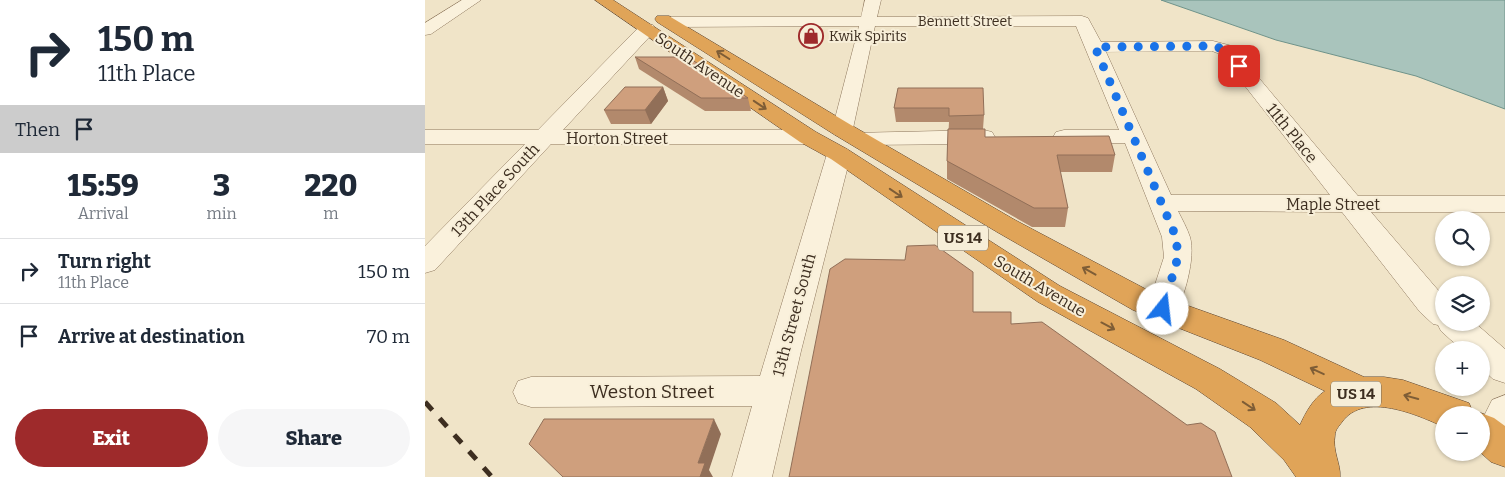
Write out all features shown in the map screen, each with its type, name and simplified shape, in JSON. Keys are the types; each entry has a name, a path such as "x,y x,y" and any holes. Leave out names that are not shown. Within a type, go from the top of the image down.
{"highway":[{"name":"South Avenue","path":"603,0 660,17 808,138 846,141 1144,302 1272,350 1361,392 1408,396 1438,406"},
{"name":"South Avenue","path":"633,0 846,141 1049,294 1208,379 1255,410 1298,447 1320,477"},
{"name":"South Avenue","path":"1320,477 1315,447 1317,430 1325,413 1339,401 1361,392"}],"street":[{"path":"425,30 473,0"},
{"name":"13th Street South","path":"752,477 773,390 846,141 867,21 873,0"},
{"name":"Bennett Street","path":"660,17 867,21 1082,21 1095,47"},
{"name":"13th Place South","path":"425,263 660,17"},
{"name":"11th Place","path":"1095,47 1213,46 1226,50 1349,204 1435,307"},
{"path":"1095,47 1176,237 1178,257 1163,309"},
{"path":"1043,137 1133,136"},
{"name":"Horton Street","path":"425,137 808,138"},
{"path":"846,141 1004,137"},
{"name":"Maple Street","path":"1160,203 1505,204"},
{"path":"1462,331 1505,370"},
{"name":"Weston Street","path":"531,392 773,390"}],"water":[{"path":"1161,0 1505,0 1505,109 1416,76 1276,40"}],"building":[{"path":"635,57 688,57 748,98 701,98"},
{"path":"625,87 663,87 645,110 604,110"},
{"path":"898,88 983,88 984,115 949,116 949,108 894,108"},
{"path":"948,129 985,129 985,137 1109,136 1115,155 1057,155 1068,208 1034,208 947,161"},
{"path":"935,245 973,272 973,312 1011,312 1011,324 1042,322 1187,425 1201,423 1215,432 1232,477 789,477 830,269 845,259 905,260 907,246"},
{"path":"544,419 714,419 698,463 705,463 700,477 563,477 529,444"}],"railway":[{"path":"425,402 492,477"}],"place":[{"name":"Kwik Spirits","path":"811,36"}],"route":[{"path":"1163,309 1178,257 1176,237 1095,47 1213,46 1226,50 1239,66"}]}
